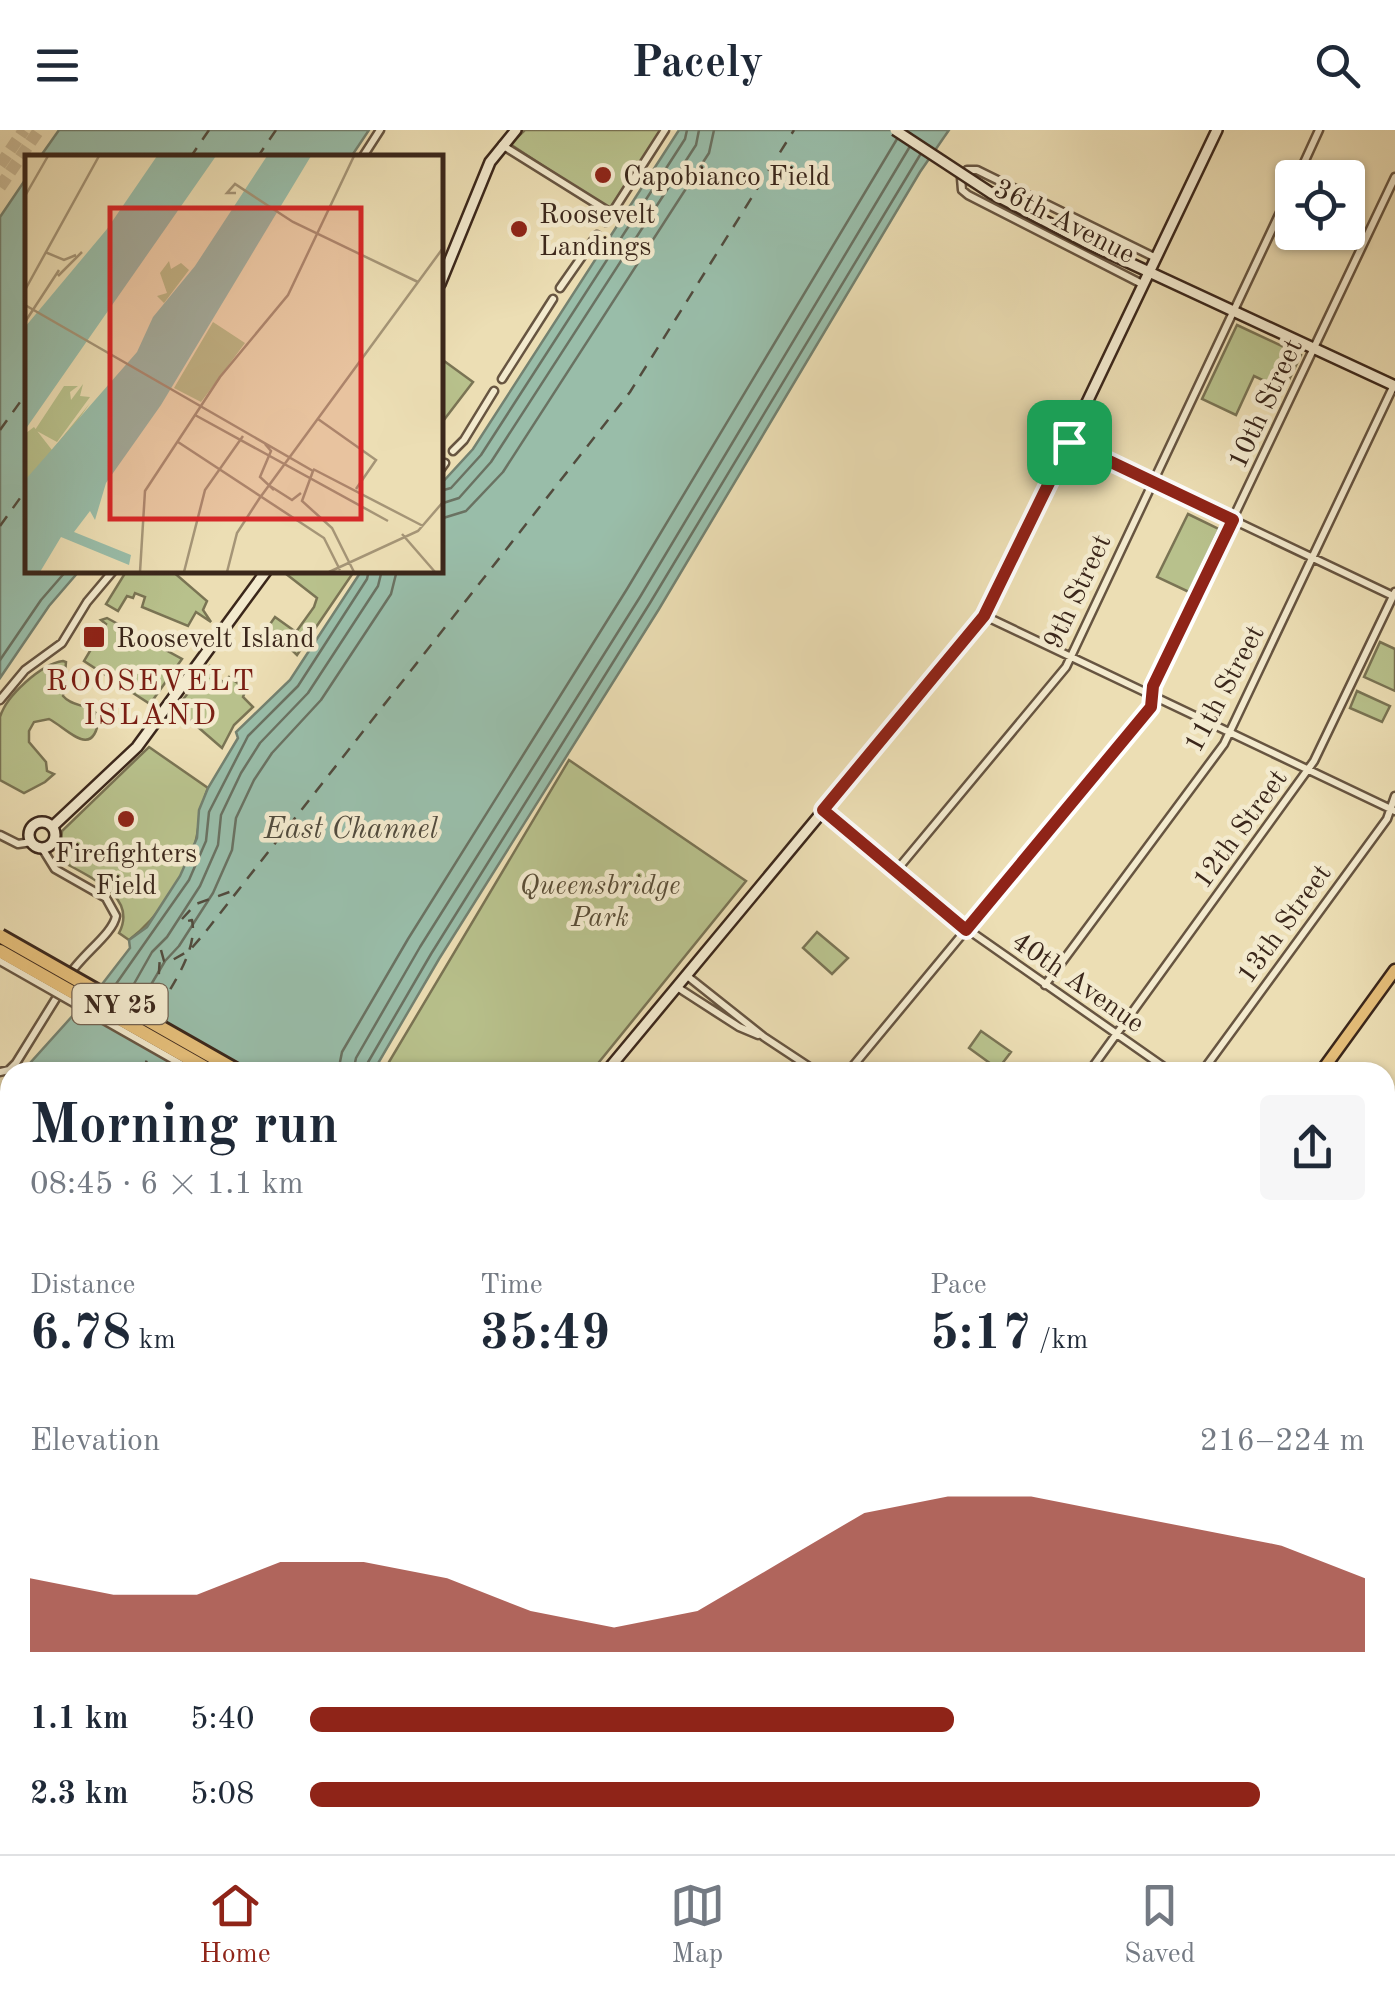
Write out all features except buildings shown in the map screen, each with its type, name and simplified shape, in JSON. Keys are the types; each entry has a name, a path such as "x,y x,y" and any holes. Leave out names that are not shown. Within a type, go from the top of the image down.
{"highway":[{"path":"0,938 214,1062"},
{"name":"NY 25","path":"0,938 222,1062"},
{"path":"0,956 195,1062"},
{"name":"NY 25","path":"0,956 188,1062"}],"main road":[{"path":"442,279 486,168 516,130"},
{"name":"36th Avenue","path":"895,130 991,193 1150,272 1395,385"},
{"path":"614,1062 984,616 1217,130"},
{"path":"52,826 138,747 266,572"},
{"path":"35,824 52,826 54,839 37,845 30,835 35,824"},
{"path":"1329,1062 1393,978"}],"street":[{"path":"364,155 380,130"},
{"path":"606,222 665,130"},
{"path":"1306,160 1320,130"},
{"path":"502,144 611,213"},
{"name":"36th Avenue","path":"1144,285 968,196 961,188 961,178 969,169 978,170 1157,259"},
{"name":"10th Street","path":"856,1062 1151,707 1153,686 1395,178"},
{"name":"9th Street","path":"896,871 1066,667 1275,223"},
{"path":"560,288 598,235"},
{"path":"502,380 553,299"},
{"name":"11th Street","path":"1045,985 1230,733 1395,385"},
{"path":"453,451 494,391"},
{"path":"1069,442 1394,594"},
{"path":"0,700 25,670 62,643 87,602 112,572"},
{"name":"12th Street","path":"1096,1062 1308,770 1394,594"},
{"path":"984,616 1393,810"},
{"name":"13th Street","path":"1209,1062 1393,810 1395,796"},
{"name":"40th Avenue","path":"823,810 966,930 1157,1062"},
{"path":"0,835 18,844 37,845 55,869 108,900 116,919 76,963 17,1062"},
{"path":"0,956 177,1062"},
{"path":"686,975 801,1062"},
{"path":"676,987 740,1027 764,1037"}],"green space":[{"path":"525,130 661,130 610,210 510,144"},
{"path":"1237,325 1301,355 1284,390 1254,376 1236,415 1202,399"},
{"path":"442,359 473,382 442,422"},
{"path":"1188,514 1219,529 1189,592 1157,577"},
{"path":"126,572 173,572 207,601 203,610 211,622 196,612 188,626 142,607 145,597 135,593 133,598 127,596 118,611 106,604"},
{"path":"284,572 354,572 297,655 268,627 275,617 296,632 317,598"},
{"path":"107,618 182,659 150,704 84,661 106,624 101,620"},
{"path":"1380,642 1395,649 1395,691 1364,677"},
{"path":"63,661 63,696 99,717 96,730 86,740 49,719 34,722 29,742 46,762 47,771 54,774 24,793 0,780 0,717 26,682"},
{"path":"210,666 220,673 217,677 224,683 229,677 246,689 243,697 253,707 234,725 222,748 176,708"},
{"path":"1357,691 1390,706 1382,722 1350,708"},
{"path":"149,747 208,788 193,850 180,880 161,908 129,940 119,933 122,908 116,897 60,860 62,831"},
{"name":"Queensbridge Park","path":"569,760 746,881 599,1062 389,1062"},
{"path":"817,932 848,958 832,974 803,948"},
{"path":"981,1031 1011,1052 1003,1062 988,1062 969,1048"}],"water":[{"path":"59,130 369,130 352,155 41,155"},
{"name":"East Channel","path":"679,130 949,130 379,1062 31,1062 76,1012 86,1013 130,948 129,940 147,927 180,876 197,838 199,810 238,738 236,732 290,680 361,572 442,572 442,483 473,449"},
{"path":"25,180 25,572 78,572 49,606 0,678 0,217"}],"ferry route":[{"path":"192,155 209,130"},
{"path":"259,155 276,130"},
{"path":"161,950 164,961 169,962 190,950 203,935 630,392 794,130"},
{"path":"0,430 25,395"},
{"path":"0,526 25,491"},
{"path":"182,919 196,904 235,890"},
{"path":"159,1008 191,943 192,920 179,923"},
{"path":"156,1018 160,956"},
{"path":"146,1062 150,1050"}],"tunnel":[{"path":"0,165 24,130"},
{"path":"0,187 39,130"}],"place":[{"name":"Capobianco Field","path":"603,175"},
{"name":"Roosevelt Landings","path":"519,229"},
{"name":"Roosevelt Island","path":"94,637"},
{"name":"Firefighters Field","path":"126,819"}],"district":[{"name":"ROOSEVELT ISLAND","path":"151,697"}],"route":[{"path":"1069,442 1233,520 1153,686 1151,707 966,930 823,810 984,616 1069,442"}]}
